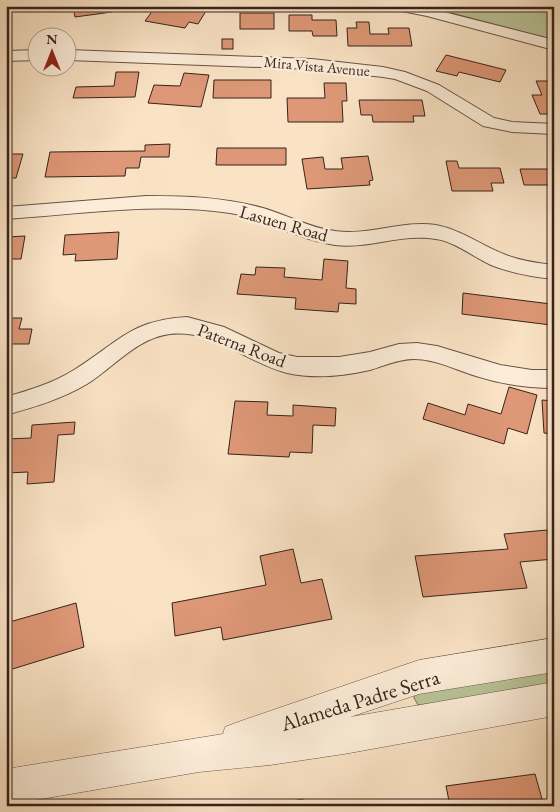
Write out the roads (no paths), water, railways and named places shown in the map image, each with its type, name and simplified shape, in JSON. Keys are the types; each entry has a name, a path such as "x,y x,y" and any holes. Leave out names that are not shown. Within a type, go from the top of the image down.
{"street":[{"path":"396,6 428,12 554,44"},
{"path":"6,56 28,55"},
{"name":"Mira Vista Avenue","path":"78,55 243,60 312,64 383,72 413,80 432,88 489,122 512,127 554,129"},
{"name":"Lasuen Road","path":"6,213 128,204 187,204 228,207 264,215 316,234 335,238 355,240 416,230 436,232 459,238 509,263 531,269 554,272"},
{"name":"Paterna Road","path":"6,406 56,389 102,363 116,349 137,335 173,325 198,326 210,329 270,358 306,366 344,366 394,353 418,351 443,356 492,372 518,377 554,379"},
{"name":"Alameda Padre Serra","path":"199,754 370,692 419,677 554,655"},
{"name":"Alameda Padre Serra","path":"6,787 199,754 270,747 344,736 554,699"}]}
